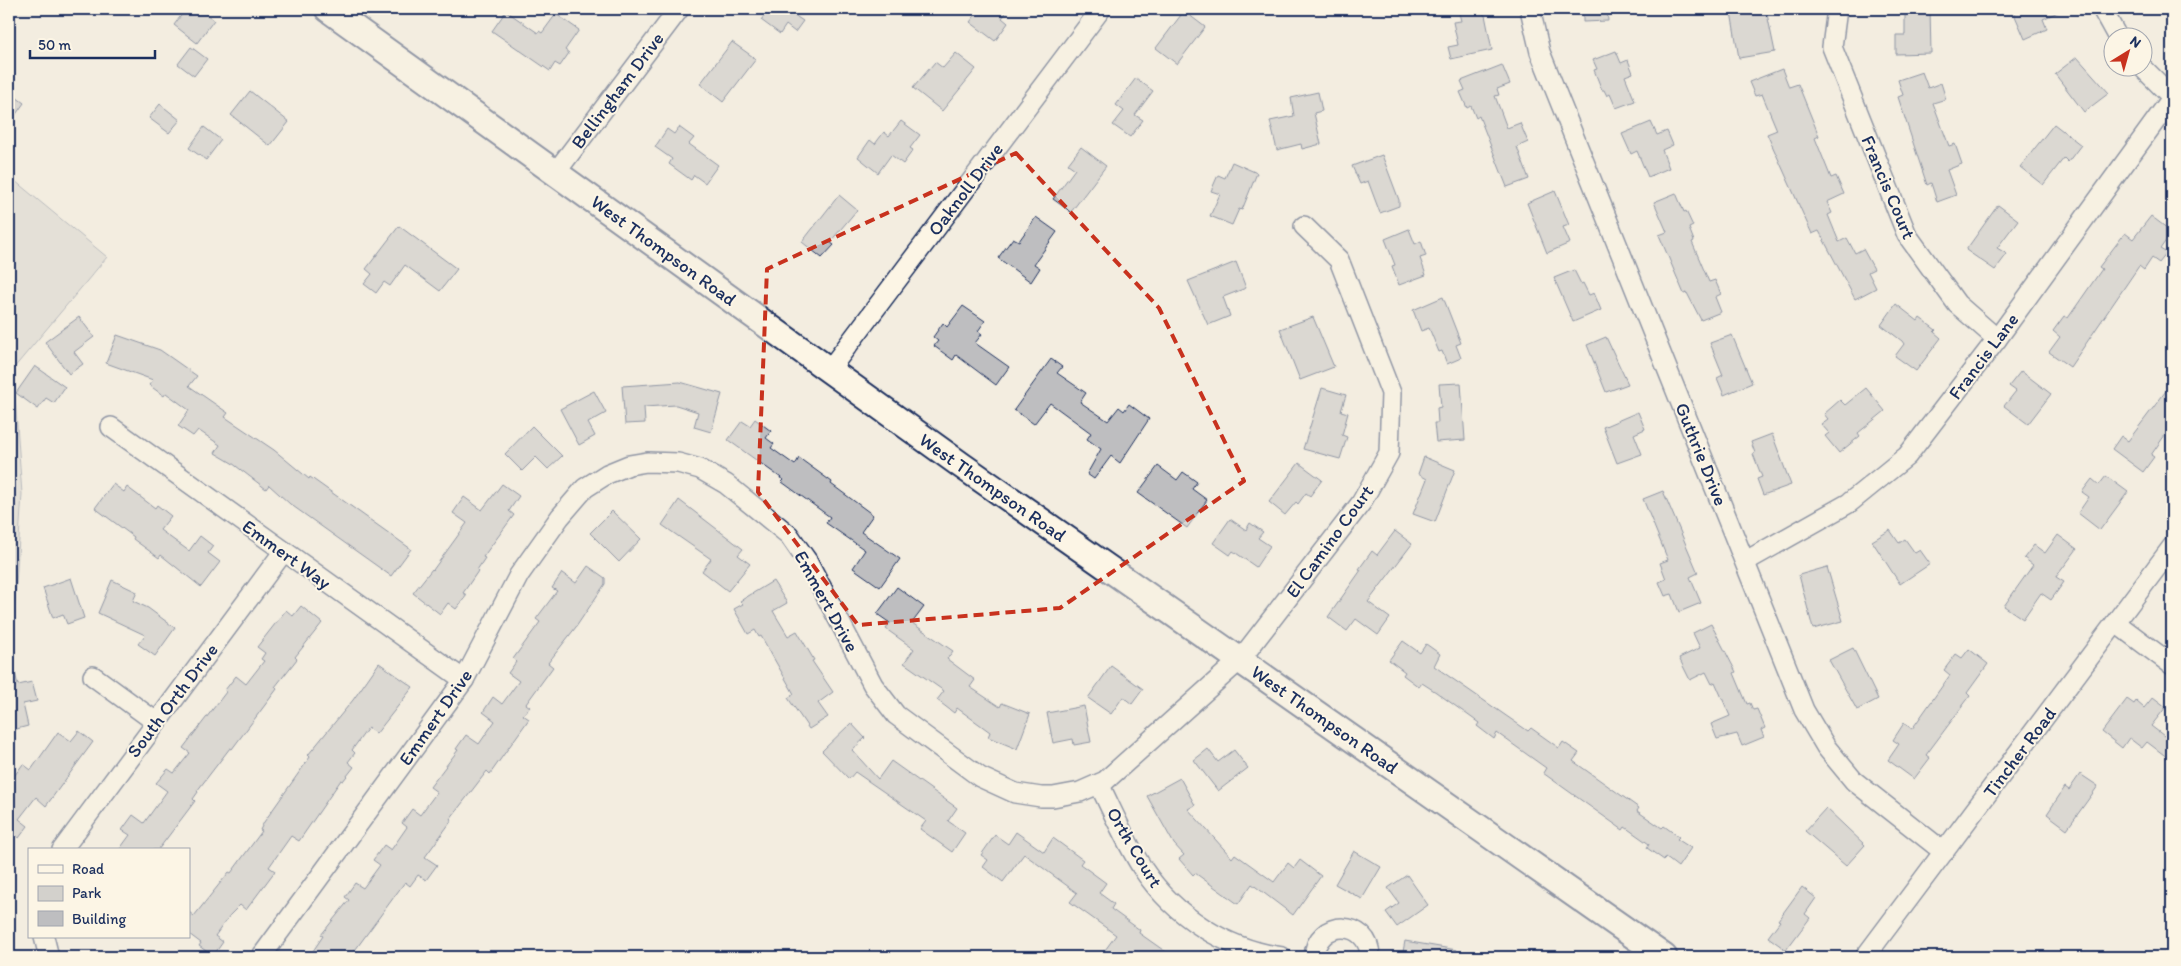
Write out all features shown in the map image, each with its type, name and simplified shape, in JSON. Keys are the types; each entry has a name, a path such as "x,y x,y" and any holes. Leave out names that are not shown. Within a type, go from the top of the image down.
{"main road":[{"name":"West Thompson Road","path":"328,9 961,465 1664,957"}],"street":[{"name":"Bellingham Drive","path":"556,172 679,9"},
{"name":"Oaknoll Drive","path":"830,369 1101,9"},
{"name":"Guthrie Drive","path":"1530,9 1531,22 1540,52 1746,561 1804,710 1826,747 1854,781 1944,852"},
{"name":"Francis Court","path":"1836,9 1832,47 1907,235 1957,304 1997,339"},
{"path":"2102,9 2112,28"},
{"path":"2153,78 2172,98"},
{"name":"Francis Lane","path":"1746,561 1849,503 1907,456 1997,339 2172,98"},
{"name":"El Camino Court","path":"1240,660 1361,504 1389,453 1391,393 1339,260 1304,226"},
{"name":"Emmert Way","path":"111,427 464,680"},
{"name":"Emmert Drive","path":"261,957 464,680 519,575 576,496 597,479 622,467 655,462 678,463 700,469 720,480 788,535 808,562 872,685 890,710 980,777 1015,793 1041,797 1059,796 1080,792 1098,784 1117,772 1240,660"},
{"name":"Tincher Road","path":"1865,957 2172,547"},
{"name":"South Orth Drive","path":"63,848 284,551"},
{"path":"2116,623 2172,665"},
{"path":"93,676 156,722"},
{"name":"Orth Court","path":"1098,784 1143,869 1172,904 1202,928 1236,945 1265,955 1282,957"},
{"path":"1314,957 1317,942 1324,934 1333,929 1343,928 1354,930 1362,936 1368,945 1370,957"},
{"path":"44,938 49,957"}],"highlighted area":[{"path":"1016,153 1159,308 1244,481 1060,608 858,625 758,492 767,269"}],"green space":[{"path":"9,176 107,257 13,369 22,494 9,689"}],"building":[{"path":"186,9 199,9 214,20 197,43 174,25"},
{"path":"769,9 799,9 794,15 803,21 795,32 786,25 780,34 761,20"},
{"path":"980,9 1009,9 1002,18 1008,23 995,41 970,22"},
{"path":"1458,9 1482,9 1492,50 1451,59 1448,47 1458,45 1453,22 1461,21"},
{"path":"1583,9 1607,9 1608,21 1583,22"},
{"path":"1748,9 1766,9 1775,52 1739,58 1731,12"},
{"path":"1905,9 1930,9 1931,53 1896,54 1896,35 1905,35"},
{"path":"2012,9 2064,9 2043,19 2047,29 2025,39"},
{"path":"506,11 538,33 539,31 542,33 556,14 579,30 565,50 569,53 560,66 555,63 550,71 492,31"},
{"path":"1184,11 1205,27 1177,64 1156,48"},
{"path":"732,42 756,59 723,102 700,84"},
{"path":"191,47 207,59 194,76 178,64"},
{"path":"1616,51 1621,63 1628,60 1633,73 1625,76 1635,101 1616,108 1610,94 1607,96 1604,90 1602,90 1594,70 1597,69 1593,60"},
{"path":"956,53 976,69 942,111 913,88 935,62 943,68"},
{"path":"2077,57 2109,93 2084,112 2055,74"},
{"path":"1502,65 1510,84 1497,89 1499,95 1495,96 1507,128 1520,123 1528,142 1517,147 1529,179 1507,187 1479,116 1476,118 1471,106 1467,108 1460,92 1465,90 1461,81"},
{"path":"1782,69 1789,87 1798,84 1819,136 1815,138 1831,178 1836,176 1844,194 1827,202 1832,213 1828,215 1839,242 1847,238 1855,253 1863,249 1874,269 1868,272 1876,288 1855,299 1819,231 1812,234 1767,134 1777,130 1762,94 1755,96 1749,82"},
{"path":"1922,72 1928,88 1941,83 1946,99 1933,103 1949,146 1955,144 1962,164 1947,170 1956,195 1937,202 1931,183 1927,185 1898,97 1903,95 1898,80"},
{"path":"1136,78 1153,91 1135,115 1143,120 1130,137 1113,125 1124,111 1116,105"},
{"path":"250,91 289,122 270,146 231,115"},
{"path":"9,92 24,103 9,124"},
{"path":"1318,92 1322,111 1314,113 1321,144 1302,149 1301,144 1277,150 1270,121 1294,116 1291,98"},
{"path":"160,104 180,120 169,133 149,118"},
{"path":"901,121 920,135 910,148 913,150 903,164 891,155 878,173 858,157 870,140 875,144 884,132 889,136"},
{"path":"1651,122 1657,135 1667,131 1673,145 1662,150 1669,168 1648,177 1637,151 1631,154 1622,134"},
{"path":"2054,124 2081,145 2068,162 2064,158 2043,185 2020,167"},
{"path":"204,127 221,140 206,160 189,148"},
{"path":"679,127 694,138 689,144 718,165 705,183 694,175 691,180 669,164 672,159 655,147 667,129 674,134"},
{"path":"1081,147 1106,166 1071,212 1053,199 1075,169 1068,164"},
{"path":"1382,155 1399,200 1399,206 1380,213 1368,181 1360,184 1352,166"},
{"path":"1232,162 1257,173 1242,210 1239,209 1232,225 1210,216 1220,194 1211,191 1218,175 1225,178"},
{"path":"1555,191 1569,225 1563,227 1570,243 1547,253 1527,203"},
{"path":"1676,193 1684,212 1686,211 1693,226 1689,228 1694,241 1692,242 1709,282 1715,280 1721,294 1715,297 1721,312 1701,320 1687,293 1684,294 1659,235 1667,232 1654,202"},
{"path":"839,195 857,210 830,242 834,245 822,258 802,242"},
{"path":"1998,205 2018,220 1997,248 2007,254 1995,270 1966,250"},
{"path":"2151,216 2172,232 2160,249 2167,253 2159,263 2152,258 2144,270 2139,266 2070,367 2049,352 2060,337 2053,331 2064,316 2068,318 2102,269 2099,267 2125,233 2133,239"},
{"path":"1036,217 1057,232 1034,264 1040,268 1031,282 998,258 1013,238 1019,241"},
{"path":"399,226 457,269 440,291 405,265 390,286 384,282 376,293 364,284 372,274 366,269"},
{"path":"1409,229 1415,244 1421,241 1426,256 1420,258 1426,275 1399,285 1392,266 1395,265 1385,239"},
{"path":"1236,262 1246,288 1223,297 1230,316 1208,325 1188,281"},
{"path":"1574,270 1589,295 1594,293 1601,310 1573,322 1554,278"},
{"path":"1443,297 1461,343 1456,345 1461,358 1447,364 1442,351 1439,352 1429,328 1421,331 1413,310"},
{"path":"1896,304 1918,321 1920,318 1936,330 1934,332 1941,338 1916,371 1895,356 1904,344 1881,325"},
{"path":"963,306 985,321 978,331 982,334 975,343 1009,367 996,385 956,355 953,360 934,346 938,341 933,337 943,323 947,327"},
{"path":"79,317 94,337 74,352 83,364 69,374 45,342"},
{"path":"1313,317 1334,367 1300,380 1280,329"},
{"path":"117,335 160,350 197,376 189,386 228,413 225,417 274,450 309,479 310,477 411,549 391,576 290,504 269,485 266,489 232,463 215,453 220,445 198,430 193,436 178,426 189,410 166,393 164,396 149,385 153,380 106,363"},
{"path":"1732,335 1752,383 1724,395 1717,378 1723,375 1710,343"},
{"path":"1606,337 1628,384 1606,392 1587,345"},
{"path":"1051,359 1062,367 1057,373 1086,393 1080,402 1108,421 1119,407 1124,411 1129,404 1149,419 1120,463 1111,456 1094,479 1087,474 1101,449 1087,439 1091,433 1050,403 1034,424 1014,410"},
{"path":"35,366 65,387 54,403 46,398 38,409 16,393"},
{"path":"2021,371 2051,394 2028,424 2004,406 2016,391 2009,386"},
{"path":"680,382 722,394 711,432 694,427 698,412 676,405 644,407 645,423 625,424 622,386"},
{"path":"1461,383 1465,440 1436,442 1434,423 1438,423 1437,408 1441,407 1439,384"},
{"path":"2172,383 2172,425 2151,455 2154,457 2143,472 2112,449 2121,436 2128,441"},
{"path":"1322,388 1346,395 1341,411 1348,413 1342,435 1347,437 1340,459 1303,449"},
{"path":"1866,388 1885,411 1858,433 1860,436 1839,453 1825,436 1829,433 1821,424 1828,419 1824,414 1840,400 1845,405"},
{"path":"594,391 606,413 588,423 595,436 579,445 560,409"},
{"path":"1638,412 1645,429 1634,434 1642,454 1617,463 1603,427"},
{"path":"755,419 771,431 766,438 774,444 771,448 795,465 799,458 873,515 861,532 900,559 880,587 853,568 865,550 826,523 830,517 782,482 784,480 728,440 742,421 750,426"},
{"path":"532,426 562,456 548,469 536,457 522,471 505,454"},
{"path":"1772,434 1791,485 1763,495 1757,479 1762,477 1753,454 1755,453 1751,442"},
{"path":"1424,457 1455,470 1435,522 1413,514 1427,479 1418,474"},
{"path":"1299,463 1322,480 1310,496 1306,493 1298,504 1296,502 1285,515 1269,502"},
{"path":"1158,466 1177,480 1183,472 1197,482 1192,489 1207,500 1187,528 1138,493"},
{"path":"2106,476 2128,492 2100,530 2078,513 2089,497 2082,492 2092,479 2099,485"},
{"path":"113,484 124,492 127,487 155,508 157,505 171,516 160,530 189,551 200,536 213,546 208,553 220,562 201,587 161,555 159,558 133,539 134,537 95,508"},
{"path":"502,484 519,496 509,511 514,515 483,557 485,558 478,571 463,593 467,595 456,609 448,603 440,614 413,593 433,570 467,523 453,513 464,497 482,510"},
{"path":"1663,491 1698,573 1690,577 1701,603 1679,612 1672,594 1665,596 1659,582 1666,579 1660,563 1668,560 1643,499"},
{"path":"679,500 743,549 738,555 750,564 728,591 702,571 711,559 662,525"},
{"path":"612,511 641,539 619,562 590,533"},
{"path":"1230,519 1246,530 1250,523 1263,532 1258,538 1270,546 1256,567 1233,551 1230,555 1213,543"},
{"path":"1890,530 1899,543 1905,539 1915,553 1920,550 1930,564 1900,584 1872,541"},
{"path":"1395,531 1412,544 1368,602 1390,618 1378,635 1356,619 1347,631 1328,617 1372,551 1377,555"},
{"path":"2058,535 2077,549 2056,577 2064,582 2051,600 2041,593 2023,619 2004,606 2033,565 2024,558 2034,545 2045,553"},
{"path":"588,566 605,578 605,584 576,627 548,663 553,667 526,704 530,707 523,715 529,719 490,774 487,771 450,819 452,820 425,857 437,865 426,880 418,875 410,886 405,882 350,957 309,957 323,936 321,935 349,900 345,897 355,883 363,888 380,865 373,860 384,845 391,850 407,827 402,823 412,809 420,815 437,792 430,787 458,750 456,749 466,735 479,744 495,721 483,712 493,697 502,704 519,681 508,673 516,662 513,659 540,622 536,619 557,591 552,588 562,573 576,583"},
{"path":"1827,567 1843,621 1813,629 1799,575"},
{"path":"71,578 84,618 67,624 63,614 53,618 43,588"},
{"path":"112,580 137,592 133,601 148,608 175,628 155,656 138,644 145,635 98,613"},
{"path":"773,581 787,603 773,611 788,636 797,631 814,660 812,661 833,692 818,703 828,717 809,729 788,698 794,694 761,636 759,637 755,630 748,634 734,609 743,604 740,601"},
{"path":"897,587 924,607 912,623 953,651 947,659 975,680 970,687 1000,707 1002,703 1030,714 1017,749 988,737 990,732 957,708 954,713 937,700 944,691 904,663 914,649 886,629 890,623 877,614"},
{"path":"301,606 322,623 295,657 297,659 275,687 277,689 232,749 230,748 197,791 193,799 195,801 160,848 120,848 130,835 122,830 133,815 144,823 167,791 156,783 168,769 174,773 190,753 183,748 226,692 225,690 236,676 246,684 264,661 261,659 265,653 257,647 286,610 293,616"},
{"path":"1711,624 1736,672 1734,673 1747,704 1750,703 1753,710 1757,709 1765,728 1761,730 1764,737 1742,746 1737,734 1717,739 1711,724 1730,716 1715,682 1712,684 1706,672 1690,680 1679,658 1700,648 1693,633"},
{"path":"1403,641 1420,653 1426,644 1440,654 1434,666 1528,731 1531,728 1559,748 1563,742 1579,753 1573,761 1639,808 1637,811 1662,828 1664,826 1679,837 1677,839 1691,848 1678,867 1665,857 1664,860 1647,848 1649,844 1625,827 1623,830 1543,773 1546,768 1497,733 1494,739 1477,726 1479,723 1436,692 1422,683 1419,687 1403,675 1405,672 1389,660"},
{"path":"1853,648 1878,699 1857,710 1829,660"},
{"path":"1969,649 1988,664 1967,693 1970,696 1926,755 1930,758 1914,779 1888,760 1899,744 1893,740 1904,723 1912,729 1950,675 1944,670 1956,654 1962,658"},
{"path":"379,663 413,687 376,734 368,728 352,750 355,753 348,762 354,767 343,781 341,780 299,841 291,836 269,867 275,871 246,910 240,905 230,915 215,936 223,942 213,956 199,946 201,943 190,935 190,913 194,916 229,872 231,873 262,831 260,830 264,822 310,757 308,755 353,700"},
{"path":"1111,666 1143,689 1132,704 1123,697 1111,714 1088,698"},
{"path":"9,669 14,669 18,685 32,682 37,701 23,704 28,726 9,731"},
{"path":"2153,697 2166,707 2151,726 2172,742 2172,761 2147,742 2142,748 2129,738 2122,748 2102,732 2127,699 2134,704 2136,701 2144,708"},
{"path":"1084,706 1091,742 1074,745 1073,739 1053,743 1047,713"},
{"path":"851,723 865,738 852,750 878,779 891,761 957,808 948,821 965,833 952,852 920,829 926,821 855,772 849,779 822,751"},
{"path":"79,731 93,742 46,806 36,797 19,819 28,826 19,838 9,832 9,783 23,764 31,770 58,732 71,741"},
{"path":"1208,749 1218,762 1234,750 1248,768 1218,791 1194,760"},
{"path":"2080,774 2098,786 2067,829 2047,814 2065,787 2069,790"},
{"path":"1180,778 1195,805 1188,809 1232,858 1235,854 1274,882 1288,863 1294,868 1300,860 1321,876 1293,915 1252,884 1238,904 1195,873 1193,875 1179,859 1184,855 1174,844 1147,796"},
{"path":"1826,808 1865,845 1846,866 1805,831"},
{"path":"1016,832 1044,852 1053,838 1083,860 1080,864 1106,883 1099,893 1114,904 1111,909 1140,930 1139,933 1173,957 1100,957 1116,935 1070,902 1077,893 1024,854 1003,882 983,867 988,860 981,855 995,835 1008,844"},
{"path":"1354,851 1381,867 1362,899 1335,884"},
{"path":"1407,875 1428,905 1397,927 1386,912 1399,903 1388,888"},
{"path":"1802,887 1816,898 1805,914 1810,918 1786,950 1768,937"},
{"path":"1405,941 1457,950 1456,957 1402,957"}]}
